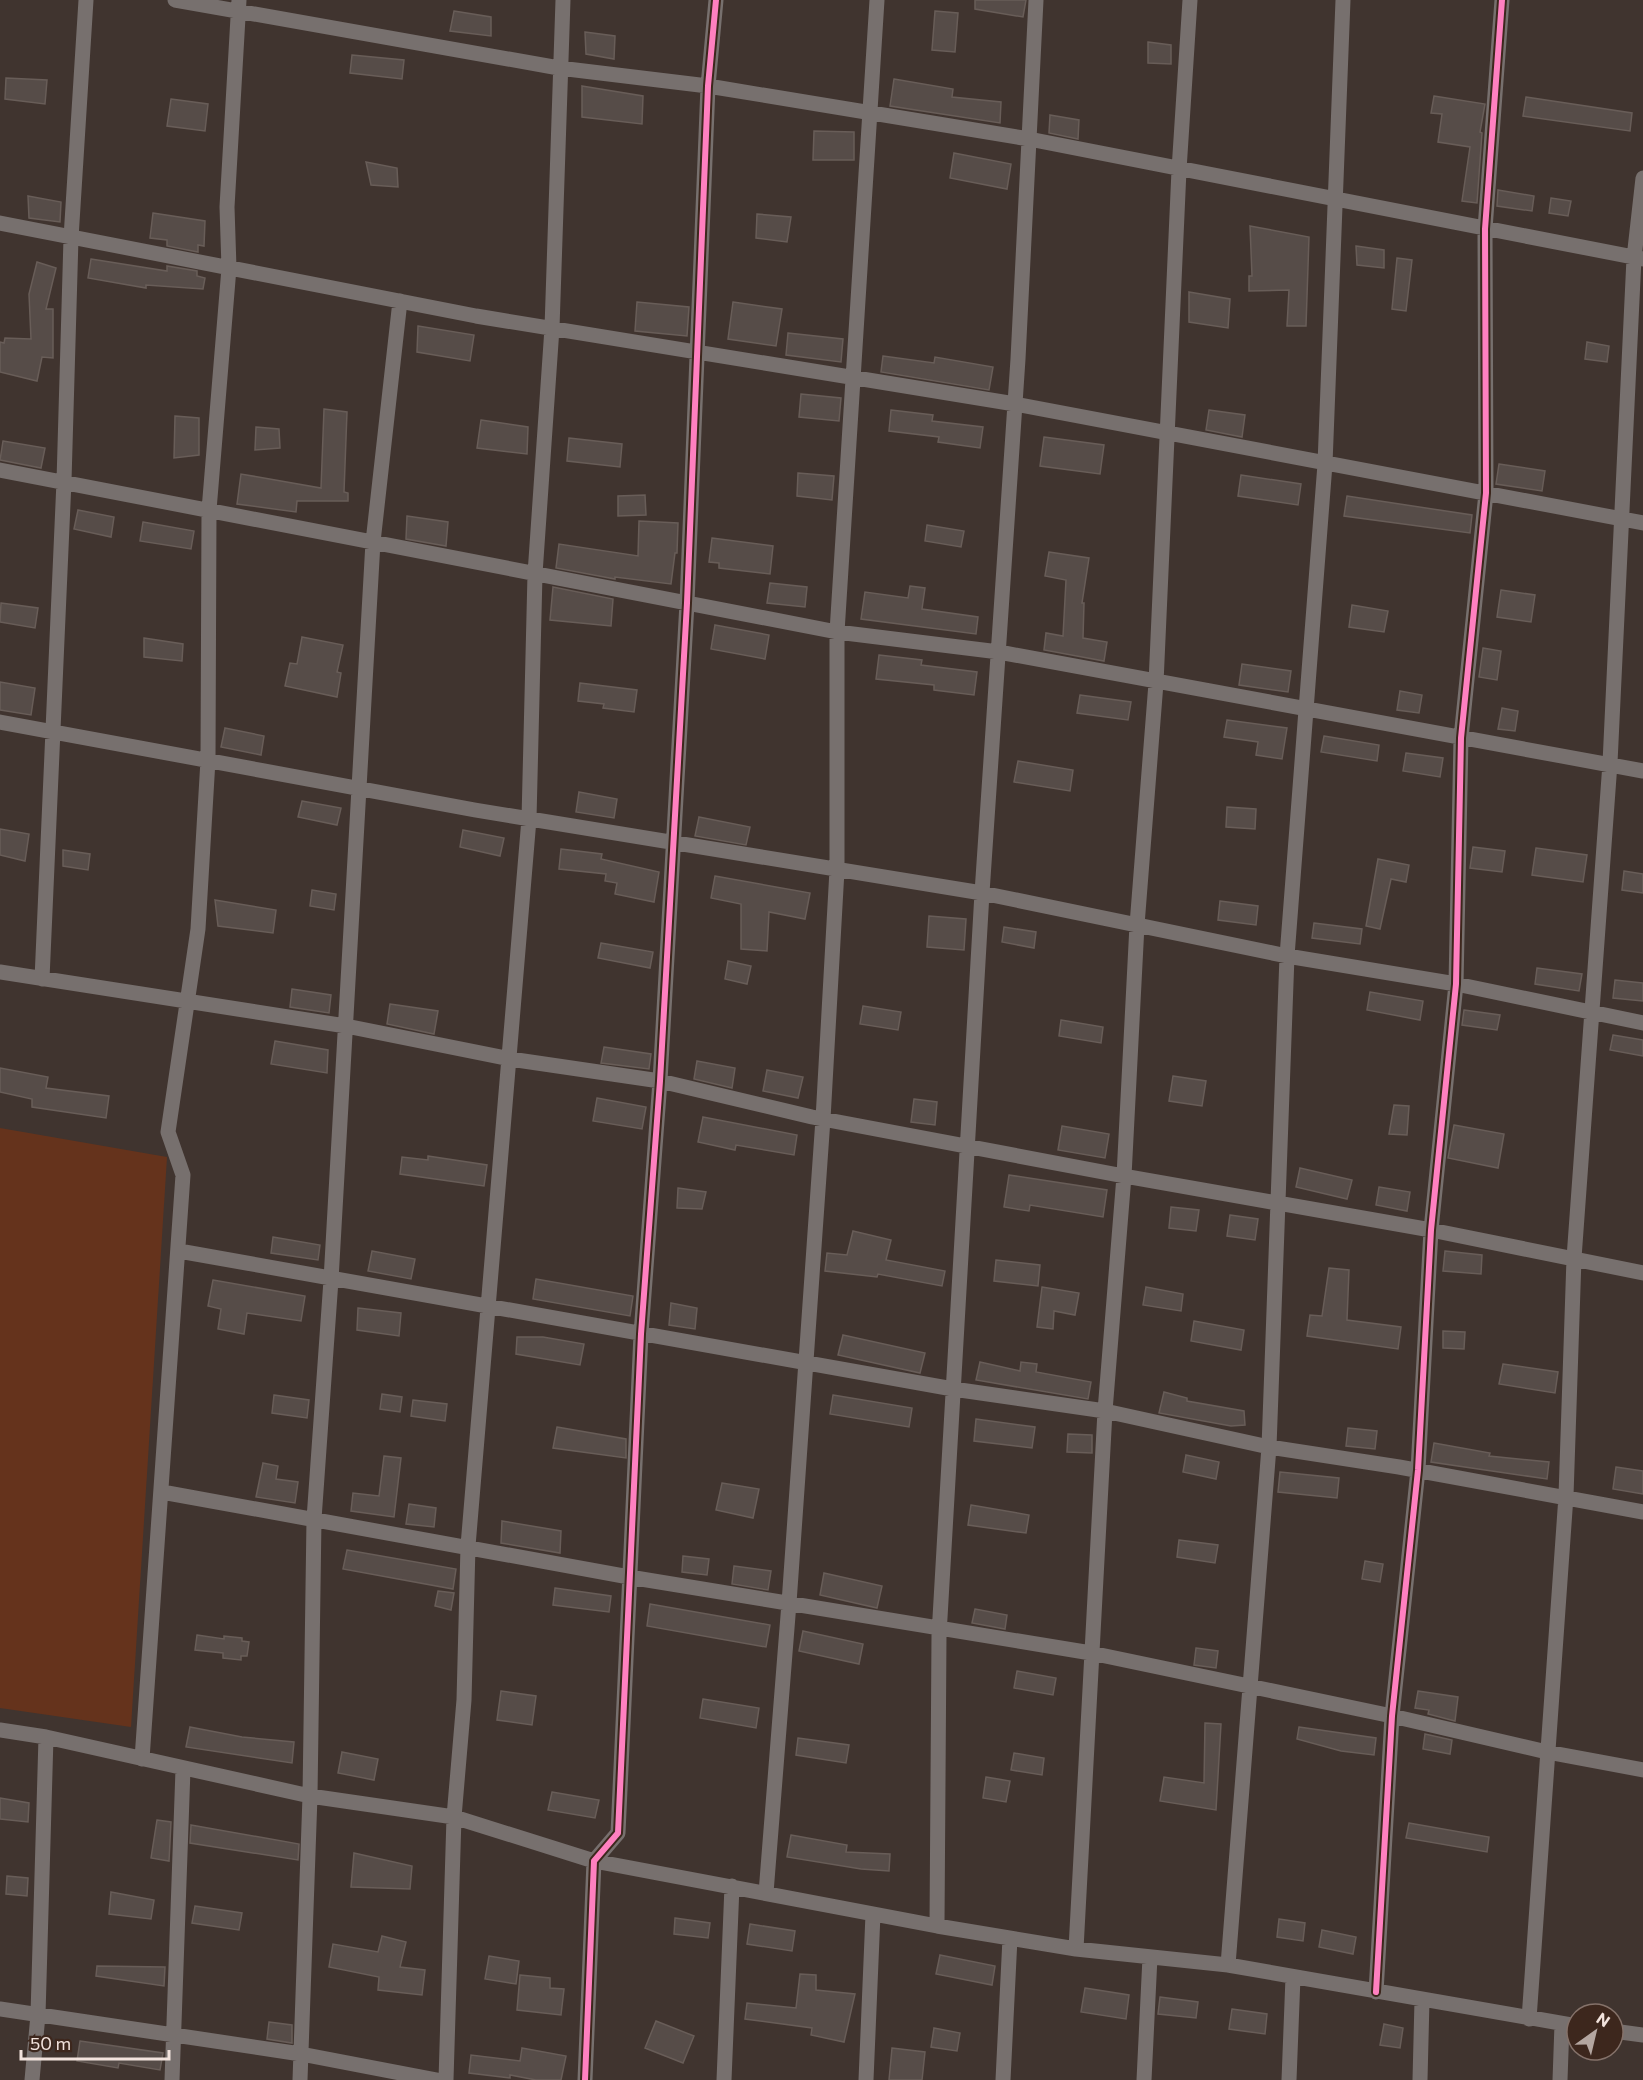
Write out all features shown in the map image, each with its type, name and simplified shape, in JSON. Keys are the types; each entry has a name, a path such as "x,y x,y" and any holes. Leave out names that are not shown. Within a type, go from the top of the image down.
{"street":[{"path":"42,979 51,731 64,481 71,238 86,0"},
{"path":"175,0 239,5 559,68 708,86 1029,139 1639,258"},
{"path":"447,2080 454,1817 464,1700 468,1546 529,819 535,574 552,328 562,0"},
{"path":"585,2080 594,1861 618,1833 641,1334 660,1081 687,603 708,86 716,0"},
{"path":"766,1893 823,1119 837,870 837,632 877,0"},
{"path":"937,1926 939,1627 982,893 1015,404 1036,0"},
{"path":"1076,1949 1105,1412 1124,1176 1137,925 1156,683 1179,170 1190,0"},
{"path":"1228,1965 1269,1447 1287,956 1325,464 1343,0"},
{"path":"1376,1992 1392,1716 1418,1470 1431,1230 1456,984 1461,738 1486,493 1485,229 1502,0"},
{"path":"142,1759 183,1175 168,1132 198,929 208,760 209,510 229,268 227,207 239,5"},
{"path":"1529,2019 1566,1496 1574,1258 1610,763 1643,178"},
{"path":"0,223 400,301 1015,404 1643,523"},
{"path":"300,2080 310,1796 314,1519 331,1280 373,542 400,301"},
{"path":"0,470 837,632 999,652 1156,683 1305,707 1643,771"},
{"path":"0,722 529,819 982,893 1287,956 1456,984 1643,1023"},
{"path":"0,972 346,1026 510,1059 660,1081 823,1119 1124,1176 1431,1230 1643,1273"},
{"path":"179,1251 331,1280 489,1305 953,1389 1105,1412 1269,1447 1418,1470 1643,1512"},
{"path":"162,1492 629,1577 1091,1653 1392,1716 1547,1752 1643,1770"},
{"path":"0,1730 46,1737 310,1796 454,1817 594,1861 873,1914 1076,1949 1228,1965 1565,2024"},
{"path":"32,2080 38,2015 46,1737"},
{"path":"172,2080 183,1769"},
{"path":"724,2080 732,1886"},
{"path":"866,2080 873,1914"},
{"path":"1003,2080 1010,1938"},
{"path":"1144,2080 1150,1957"},
{"path":"1289,2080 1293,1977"},
{"path":"1420,2080 1422,2000"},
{"path":"0,2009 301,2054 437,2080"},
{"path":"1625,2033 1643,2035"},
{"path":"1560,2080 1565,2049"}],"shaded area":[{"path":"0,1128 167,1157 131,1727 0,1708"}],"building":[{"path":"975,0 1026,0 1023,17 975,9"},
{"path":"454,11 491,17 491,36 450,31"},
{"path":"935,11 958,13 955,52 932,50"},
{"path":"585,32 615,36 614,59 586,54"},
{"path":"1148,42 1171,45 1171,64 1148,63"},
{"path":"352,55 404,60 402,79 350,73"},
{"path":"6,78 47,80 45,104 5,99"},
{"path":"894,79 953,89 952,97 1001,102 1000,123 890,106"},
{"path":"582,86 643,96 642,124 582,117"},
{"path":"1434,96 1485,104 1480,132 1482,133 1477,203 1462,201 1470,147 1438,142 1442,114 1431,113"},
{"path":"1526,97 1632,113 1630,131 1523,116"},
{"path":"171,99 208,104 205,131 167,126"},
{"path":"1050,115 1079,120 1078,139 1049,133"},
{"path":"814,131 854,132 854,160 813,160"},
{"path":"954,153 1011,164 1007,189 950,178"},
{"path":"366,162 397,168 398,187 371,185"},
{"path":"1498,190 1534,196 1532,211 1497,206"},
{"path":"28,196 61,202 60,222 29,218"},
{"path":"1551,198 1571,201 1568,216 1549,213"},
{"path":"153,213 205,221 204,246 198,245 198,252 167,246 167,240 150,238"},
{"path":"757,214 791,217 787,242 756,238"},
{"path":"1250,226 1309,237 1306,326 1287,326 1289,290 1249,291 1249,276 1252,276"},
{"path":"1356,246 1384,250 1384,268 1357,265"},
{"path":"1397,258 1412,260 1406,311 1392,309"},
{"path":"91,259 167,271 167,266 197,271 197,276 205,278 203,289 146,285 146,288 88,278"},
{"path":"37,262 56,268 46,309 53,309 53,358 42,357 37,381 0,372 0,342 4,343 5,338 31,339 29,294"},
{"path":"1189,292 1230,299 1228,328 1189,322"},
{"path":"637,302 689,307 687,336 635,331"},
{"path":"733,302 782,309 776,346 728,339"},
{"path":"418,326 474,335 470,361 417,352"},
{"path":"788,333 843,339 841,362 786,355"},
{"path":"1587,342 1609,346 1607,362 1585,359"},
{"path":"883,356 934,363 935,357 993,367 989,390 881,372"},
{"path":"801,394 841,398 839,421 799,417"},
{"path":"324,409 347,412 344,492 348,493 348,501 297,501 296,512 237,504 241,474 321,488"},
{"path":"891,410 933,415 932,421 983,427 980,448 938,442 939,437 889,431"},
{"path":"1209,410 1245,415 1242,437 1206,430"},
{"path":"175,416 199,418 199,455 174,458"},
{"path":"481,420 528,427 527,454 477,448"},
{"path":"256,427 279,429 280,448 255,450"},
{"path":"1044,437 1104,445 1100,474 1040,466"},
{"path":"569,438 622,444 620,467 567,461"},
{"path":"3,441 45,448 41,468 0,460"},
{"path":"1499,464 1545,471 1542,491 1496,484"},
{"path":"798,473 834,476 832,500 797,496"},
{"path":"1241,475 1301,484 1298,505 1238,496"},
{"path":"645,495 646,515 618,516 618,496"},
{"path":"1347,496 1472,515 1470,533 1344,516"},
{"path":"78,510 114,517 111,537 74,529"},
{"path":"407,516 448,522 446,546 406,539"},
{"path":"639,521 678,523 677,553 675,553 671,584 615,577 615,579 556,568 559,544 638,556"},
{"path":"143,522 194,531 191,549 140,541"},
{"path":"927,525 964,531 961,547 925,541"},
{"path":"712,538 773,546 770,574 719,568 719,563 709,562"},
{"path":"1049,552 1089,558 1082,603 1084,603 1083,638 1107,642 1104,661 1044,650 1046,633 1063,636 1066,580 1045,576"},
{"path":"770,583 807,587 805,607 767,603"},
{"path":"910,586 925,588 922,609 978,617 976,634 861,619 865,592 908,598"},
{"path":"553,587 613,599 611,626 550,620"},
{"path":"1501,590 1535,595 1531,622 1497,617"},
{"path":"1,603 38,608 35,628 0,622"},
{"path":"1352,605 1388,611 1384,632 1349,627"},
{"path":"715,625 769,635 765,659 711,649"},
{"path":"302,637 343,645 337,672 341,673 337,697 285,686 290,663 297,664"},
{"path":"144,638 183,644 182,661 144,657"},
{"path":"1483,648 1501,651 1497,680 1479,677"},
{"path":"879,655 922,660 921,665 977,672 974,695 934,690 934,685 876,679"},
{"path":"1242,664 1291,671 1288,692 1239,685"},
{"path":"0,682 35,688 31,715 0,710"},
{"path":"580,683 637,690 634,712 603,708 604,704 578,701"},
{"path":"1400,691 1422,695 1419,713 1397,710"},
{"path":"1080,695 1131,702 1128,720 1077,713"},
{"path":"1502,708 1518,711 1515,731 1498,729"},
{"path":"1227,720 1287,728 1282,759 1256,755 1258,742 1224,737"},
{"path":"225,728 264,736 261,755 221,747"},
{"path":"1324,736 1379,745 1377,761 1321,752"},
{"path":"1406,753 1443,758 1440,777 1403,771"},
{"path":"1018,761 1073,770 1070,791 1014,782"},
{"path":"579,792 617,799 614,818 576,812"},
{"path":"302,801 341,808 337,825 298,817"},
{"path":"1227,807 1256,809 1255,829 1226,827"},
{"path":"699,817 750,827 746,845 695,836"},
{"path":"0,829 29,834 25,861 0,855"},
{"path":"463,830 504,838 500,856 460,847"},
{"path":"1473,847 1505,851 1502,872 1470,868"},
{"path":"1536,848 1587,855 1583,882 1532,875"},
{"path":"561,849 602,854 601,859 659,872 654,902 615,894 617,883 605,881 606,874 559,869"},
{"path":"63,850 90,854 88,870 63,866"},
{"path":"1378,859 1409,865 1406,882 1391,879 1380,929 1366,926"},
{"path":"1624,871 1643,874 1643,893 1622,890"},
{"path":"715,876 810,893 805,919 769,912 767,951 741,949 741,904 711,898"},
{"path":"312,890 336,894 334,910 310,906"},
{"path":"215,900 276,910 273,933 218,926"},
{"path":"1220,901 1258,906 1256,925 1218,920"},
{"path":"929,916 966,919 964,950 927,947"},
{"path":"1314,923 1362,929 1360,944 1312,938"},
{"path":"1004,927 1036,932 1034,948 1002,942"},
{"path":"601,943 653,952 650,968 598,958"},
{"path":"728,961 751,966 747,984 725,979"},
{"path":"1537,968 1582,974 1579,991 1535,984"},
{"path":"1615,980 1643,983 1643,1001 1613,998"},
{"path":"292,989 331,995 329,1013 290,1007"},
{"path":"1370,992 1423,1001 1420,1020 1367,1010"},
{"path":"390,1004 438,1011 434,1034 387,1024"},
{"path":"863,1006 901,1012 898,1030 860,1024"},
{"path":"1464,1010 1500,1015 1497,1030 1462,1025"},
{"path":"1061,1020 1103,1027 1101,1043 1059,1036"},
{"path":"1613,1035 1643,1040 1643,1056 1610,1050"},
{"path":"275,1041 328,1050 327,1073 271,1064"},
{"path":"604,1047 651,1054 649,1069 601,1063"},
{"path":"697,1061 735,1068 732,1088 694,1079"},
{"path":"0,1068 48,1077 46,1088 109,1096 106,1118 32,1107 32,1099 0,1092"},
{"path":"767,1070 803,1077 798,1098 763,1091"},
{"path":"1173,1076 1206,1081 1202,1106 1169,1101"},
{"path":"597,1098 646,1107 642,1129 593,1121"},
{"path":"914,1099 937,1102 935,1125 911,1122"},
{"path":"1394,1105 1409,1106 1407,1135 1389,1134"},
{"path":"703,1117 797,1135 794,1155 736,1145 735,1150 698,1142"},
{"path":"1454,1125 1504,1134 1498,1168 1448,1158"},
{"path":"1062,1126 1109,1134 1105,1158 1058,1150"},
{"path":"428,1156 487,1165 484,1186 400,1174 402,1157 428,1160"},
{"path":"1300,1168 1352,1180 1347,1199 1296,1187"},
{"path":"1009,1175 1107,1190 1103,1217 1030,1205 1029,1211 1004,1207"},
{"path":"1379,1187 1410,1192 1407,1211 1376,1205"},
{"path":"678,1188 706,1192 702,1209 677,1208"},
{"path":"1171,1207 1199,1210 1196,1231 1169,1228"},
{"path":"1230,1215 1258,1219 1255,1240 1227,1236"},
{"path":"853,1231 891,1240 886,1260 945,1271 942,1286 878,1274 877,1277 825,1271 827,1253 847,1255"},
{"path":"273,1237 320,1245 318,1260 271,1253"},
{"path":"372,1251 415,1259 411,1279 368,1271"},
{"path":"1445,1251 1482,1255 1481,1274 1443,1271"},
{"path":"996,1260 1040,1265 1038,1286 994,1281"},
{"path":"1329,1268 1349,1270 1347,1320 1401,1327 1398,1349 1307,1336 1310,1315 1322,1316"},
{"path":"536,1279 633,1296 630,1316 533,1299"},
{"path":"213,1280 305,1296 301,1321 247,1313 244,1334 218,1329 221,1309 208,1306"},
{"path":"1042,1287 1079,1293 1075,1315 1054,1311 1053,1329 1037,1327"},
{"path":"1146,1287 1183,1294 1181,1311 1143,1305"},
{"path":"671,1303 697,1308 695,1329 669,1325"},
{"path":"358,1308 401,1313 399,1336 357,1330"},
{"path":"1194,1321 1244,1330 1241,1350 1191,1341"},
{"path":"1443,1331 1465,1332 1464,1349 1443,1348"},
{"path":"843,1335 925,1353 920,1373 838,1355"},
{"path":"517,1337 543,1337 584,1344 580,1365 516,1354"},
{"path":"980,1362 1020,1371 1021,1362 1037,1364 1036,1372 1091,1382 1088,1399 976,1380"},
{"path":"1503,1364 1558,1372 1555,1393 1499,1384"},
{"path":"1164,1392 1187,1398 1187,1401 1244,1411 1245,1425 1231,1426 1159,1413"},
{"path":"382,1394 402,1397 400,1412 380,1409"},
{"path":"274,1395 309,1400 307,1418 272,1413"},
{"path":"833,1395 912,1408 909,1427 830,1414"},
{"path":"413,1400 447,1404 445,1421 411,1416"},
{"path":"976,1419 1035,1427 1032,1448 974,1441"},
{"path":"557,1427 626,1439 626,1458 553,1448"},
{"path":"1348,1428 1377,1431 1375,1449 1346,1446"},
{"path":"1068,1434 1092,1435 1092,1453 1067,1452"},
{"path":"1434,1443 1490,1453 1489,1456 1549,1462 1547,1479 1431,1462"},
{"path":"1186,1455 1219,1462 1216,1479 1183,1472"},
{"path":"384,1456 401,1458 394,1517 351,1511 353,1493 379,1496"},
{"path":"263,1463 278,1466 276,1479 298,1482 295,1503 256,1497"},
{"path":"1616,1467 1643,1471 1643,1494 1613,1489"},
{"path":"1280,1472 1339,1478 1337,1498 1278,1492"},
{"path":"722,1483 759,1489 753,1518 716,1510"},
{"path":"409,1504 436,1508 434,1527 406,1524"},
{"path":"971,1505 1029,1515 1026,1533 968,1525"},
{"path":"502,1521 561,1531 560,1553 501,1543"},
{"path":"1179,1540 1218,1545 1215,1563 1177,1557"},
{"path":"347,1550 456,1569 453,1589 343,1569"},
{"path":"683,1556 709,1559 707,1575 682,1572"},
{"path":"1365,1561 1383,1564 1380,1582 1362,1579"},
{"path":"734,1566 771,1571 768,1590 732,1584"},
{"path":"824,1573 882,1586 877,1608 820,1595"},
{"path":"555,1588 611,1596 609,1612 553,1605"},
{"path":"438,1591 454,1593 451,1610 435,1606"},
{"path":"650,1604 770,1625 766,1647 647,1626"},
{"path":"975,1609 1007,1615 1005,1629 972,1623"},
{"path":"803,1631 863,1644 859,1664 799,1651"},
{"path":"197,1635 224,1639 224,1636 242,1638 242,1641 249,1642 247,1656 241,1656 241,1660 223,1658 223,1653 195,1650"},
{"path":"1196,1648 1218,1651 1216,1668 1194,1665"},
{"path":"1017,1671 1056,1678 1053,1695 1014,1688"},
{"path":"501,1691 536,1696 532,1725 497,1720"},
{"path":"1418,1691 1458,1697 1455,1721 1428,1714 1429,1710 1415,1708"},
{"path":"703,1699 759,1708 756,1728 700,1718"},
{"path":"1205,1723 1221,1724 1216,1810 1160,1801 1164,1777 1204,1783"},
{"path":"190,1727 242,1737 294,1742 292,1763 186,1747"},
{"path":"1299,1727 1376,1738 1374,1755 1341,1751 1297,1739"},
{"path":"1425,1734 1452,1740 1450,1754 1423,1749"},
{"path":"798,1738 849,1745 846,1763 796,1755"},
{"path":"342,1752 378,1759 374,1780 338,1773"},
{"path":"1014,1753 1044,1758 1042,1775 1011,1770"},
{"path":"986,1777 1010,1781 1006,1802 983,1798"},
{"path":"552,1792 599,1800 595,1818 548,1810"},
{"path":"0,1798 29,1803 28,1822 0,1819"},
{"path":"157,1820 171,1822 169,1861 151,1858"},
{"path":"1409,1823 1489,1837 1487,1852 1406,1838"},
{"path":"191,1825 299,1844 298,1860 190,1843"},
{"path":"791,1835 847,1845 846,1852 890,1854 889,1871 861,1869 787,1857"},
{"path":"354,1853 412,1866 410,1889 351,1887"},
{"path":"7,1876 28,1878 27,1896 6,1894"},
{"path":"111,1892 154,1900 151,1919 109,1914"},
{"path":"195,1906 242,1913 239,1930 192,1923"},
{"path":"675,1918 710,1923 708,1938 674,1934"},
{"path":"1279,1919 1305,1923 1303,1941 1277,1937"},
{"path":"750,1924 795,1931 792,1951 747,1944"},
{"path":"1322,1930 1356,1937 1353,1954 1319,1947"},
{"path":"382,1936 406,1942 400,1967 425,1970 422,1995 378,1990 379,1977 329,1967 333,1944 378,1952"},
{"path":"940,1955 995,1966 992,1985 936,1974"},
{"path":"489,1956 519,1961 516,1984 485,1979"},
{"path":"97,1966 165,1967 164,1986 96,1976"},
{"path":"800,1974 816,1975 816,1990 855,1994 844,2042 811,2035 812,2028 745,2019 747,2003 796,2008"},
{"path":"520,1975 550,1978 550,1988 564,1989 561,2015 517,2010"},
{"path":"1085,1988 1129,1995 1126,2019 1081,2012"},
{"path":"1160,1997 1198,2002 1196,2018 1158,2014"},
{"path":"1232,2009 1267,2014 1265,2034 1229,2029"},
{"path":"656,2021 694,2036 683,2063 645,2048"},
{"path":"269,2022 292,2025 292,2043 267,2039"},
{"path":"1384,2024 1403,2028 1400,2048 1380,2045"},
{"path":"934,2028 960,2033 957,2051 931,2047"},
{"path":"80,2041 163,2053 160,2070 119,2063 118,2068 77,2061"},
{"path":"522,2048 566,2056 561,2080 536,2080 510,2075 510,2078 469,2073 471,2055 520,2061"},
{"path":"892,2048 925,2052 922,2080 889,2080"}],"cycle path":[{"path":"585,2080 594,1861 618,1833 641,1334 660,1081 687,603 708,86 716,0"},
{"path":"1376,1992 1392,1716 1418,1470 1431,1230 1456,984 1461,738 1486,493 1485,229 1502,0"}]}
